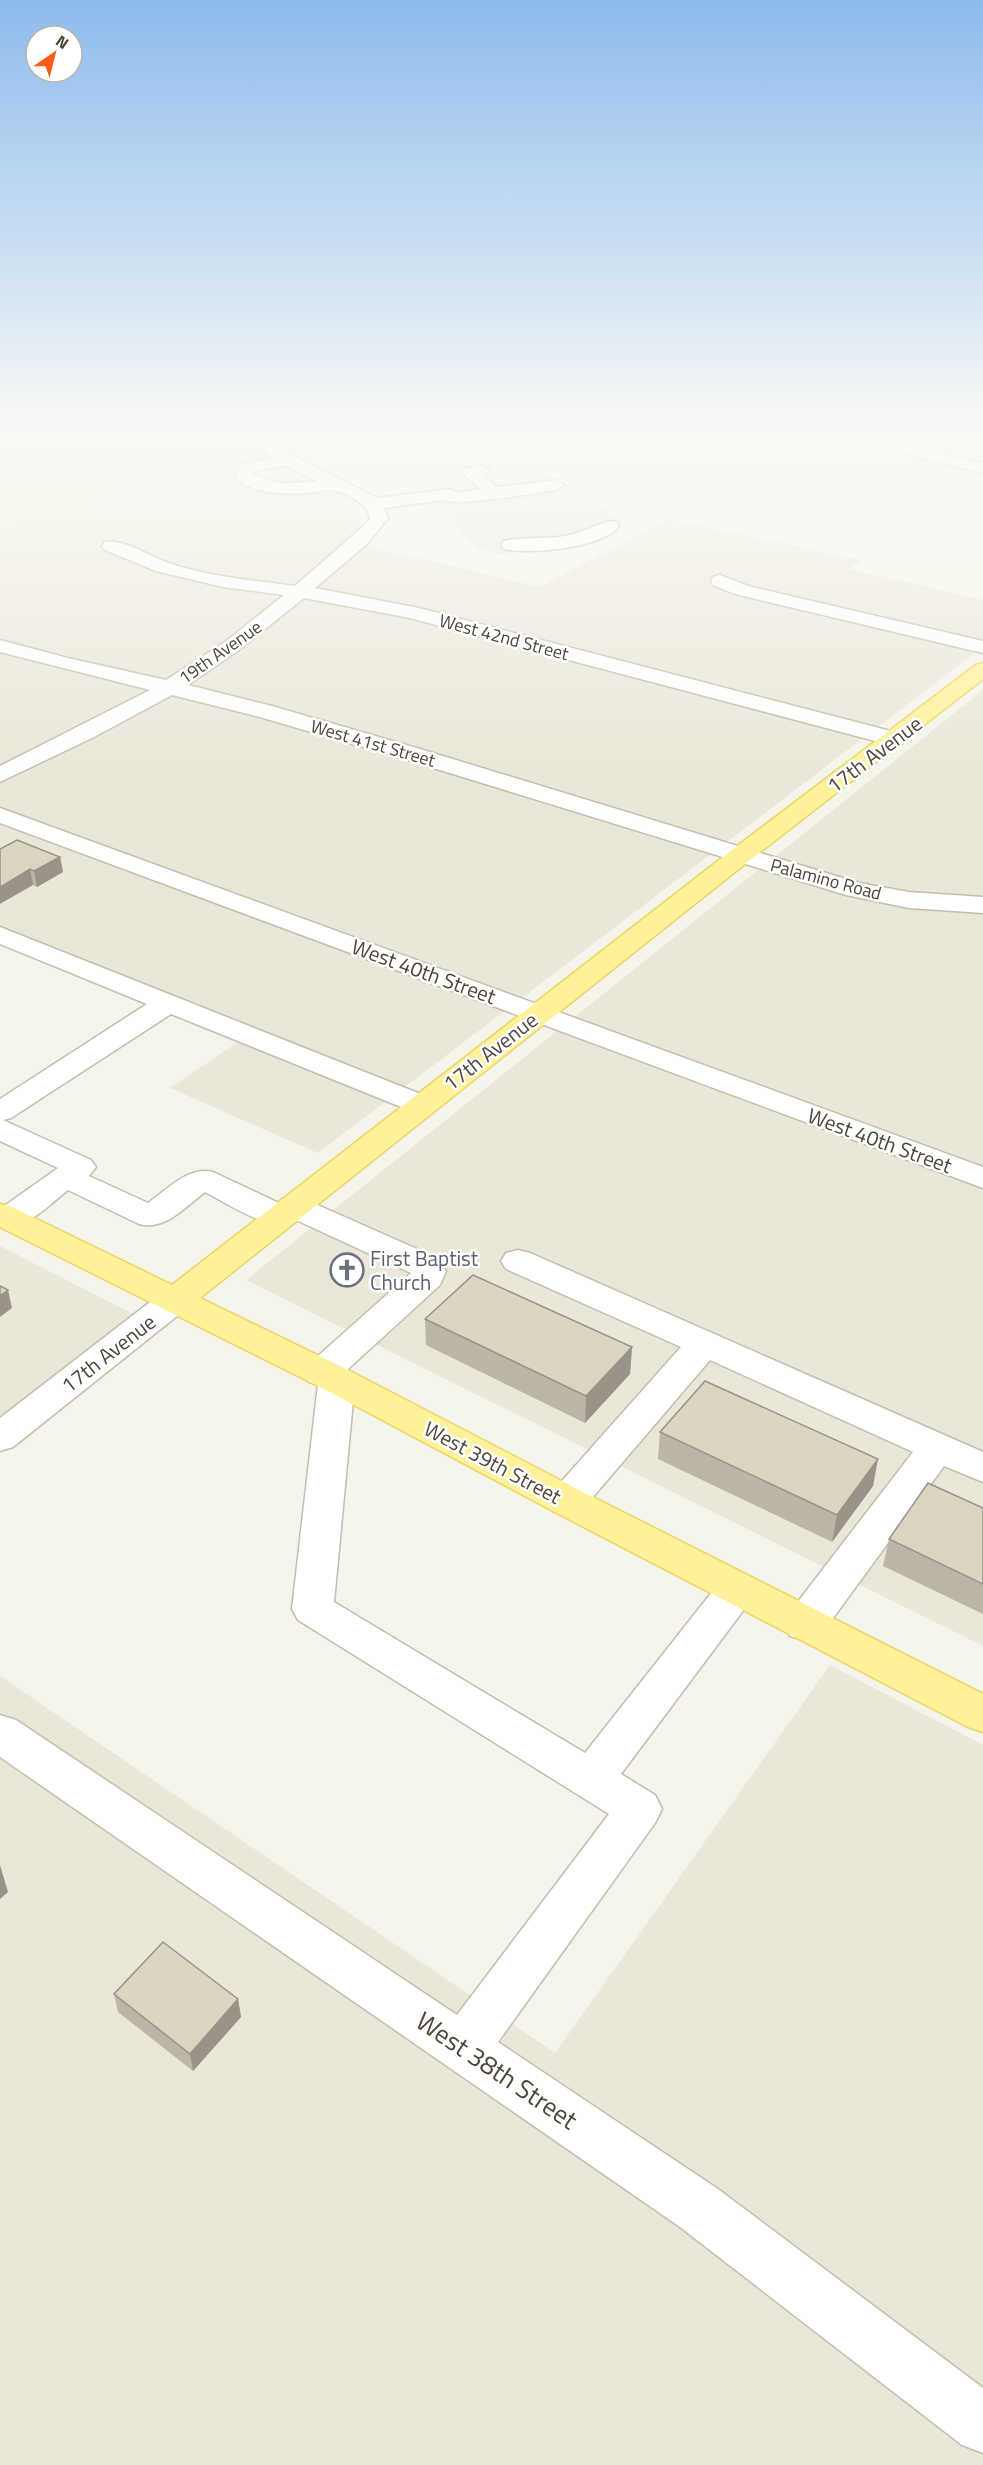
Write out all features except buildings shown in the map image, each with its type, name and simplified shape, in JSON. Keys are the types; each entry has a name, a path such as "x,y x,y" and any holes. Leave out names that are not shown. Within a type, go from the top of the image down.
{"main road":[{"name":"17th Avenue","path":"175,1300 538,1013 983,669"},
{"name":"West 39th Street","path":"4,1216 329,1377 983,1714"}],"street":[{"name":"West 42nd Street","path":"111,546 163,567 223,581 334,597 412,612 894,740"},
{"name":"19th Avenue","path":"0,775 170,687 216,658 354,546"},
{"path":"720,581 742,590 983,647"},
{"name":"West 41st Street","path":"0,646 39,658 170,687 263,711 429,759 741,855"},
{"name":"West 40th Street","path":"0,816 983,1178"},
{"name":"Palamino Road","path":"741,855 855,890 909,900 983,905"},
{"path":"0,935 422,1105"},
{"path":"0,1112 168,1003"},
{"path":"0,1129 80,1167 4,1216"},
{"path":"66,1177 151,1217 202,1179 423,1265 429,1271 428,1277 329,1377 313,1609 639,1809 464,2048"},
{"path":"518,1262 983,1468"},
{"name":"17th Avenue","path":"0,1438 175,1300"},
{"path":"567,1501 704,1344"},
{"path":"805,1624 936,1448"},
{"path":"591,1779 737,1589"},
{"name":"West 38th Street","path":"0,1733 699,2208 983,2424"}],"shaded area":[{"path":"0,546 361,546 540,587 617,546 795,546 861,560 849,569 983,600 983,647 318,1153 170,1088 247,1036 0,937"},
{"path":"477,546 560,546 501,554 481,550"},
{"path":"983,690 983,1646 246,1280"},
{"path":"0,1246 133,1314 0,1418"},
{"path":"830,1665 983,1745 983,2465 0,2465 0,1676 555,2053"}],"place":[{"name":"First Baptist Church","path":"347,1270"}]}
